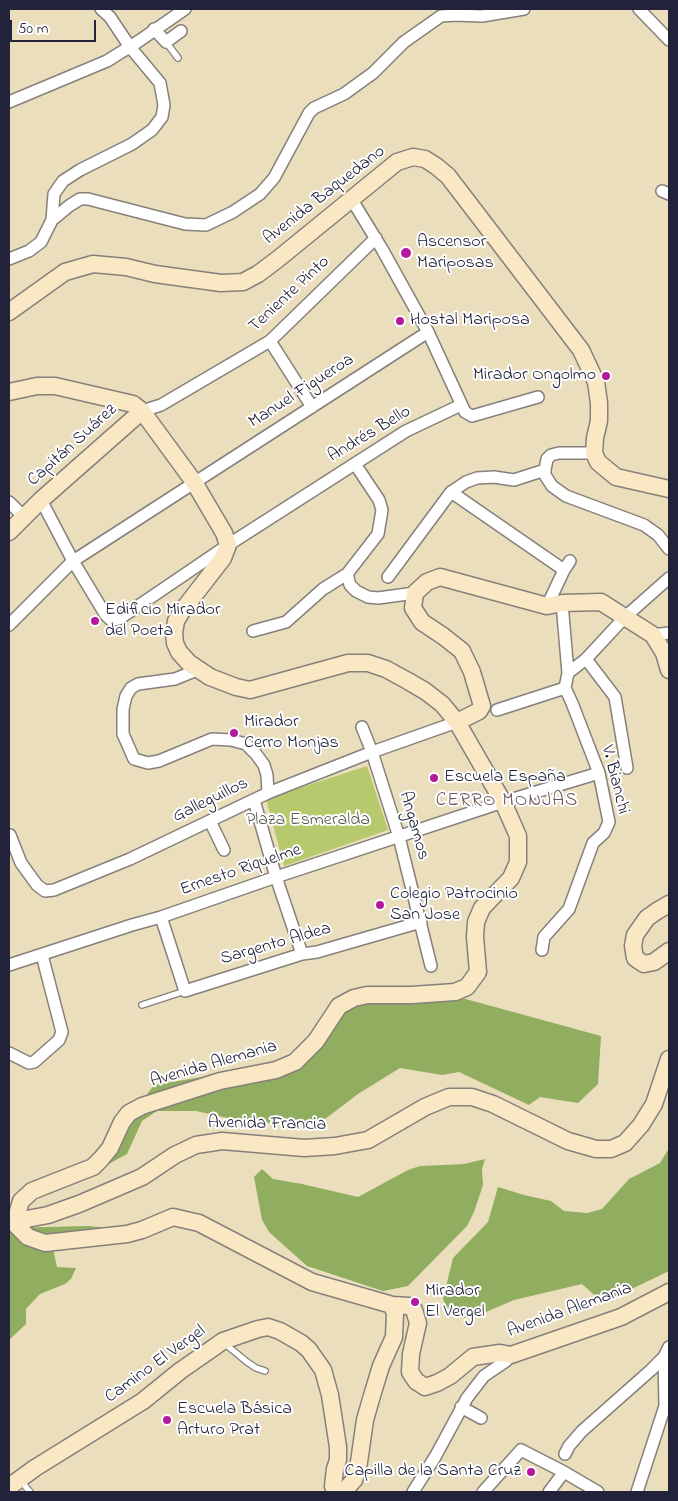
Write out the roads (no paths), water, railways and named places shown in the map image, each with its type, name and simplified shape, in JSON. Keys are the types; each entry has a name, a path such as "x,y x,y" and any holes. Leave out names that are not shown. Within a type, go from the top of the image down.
{"street":[{"path":"9,259 29,251 41,242 52,220 54,194 64,181 80,170 132,144 152,130 162,117 164,105 160,83 130,47 110,17 101,9"},
{"path":"9,102 106,61 130,47 185,9"},
{"path":"52,220 80,199 88,199 185,224 206,225 233,212 260,194 274,178 308,113 314,108 344,94 373,73 404,42 441,16 482,16 524,9"},
{"path":"639,9 669,40"},
{"path":"154,29 166,42 181,31"},
{"name":"Avenida Baquedano","path":"9,312 65,272 93,264 126,266 155,274 221,283 243,282 258,274 278,259 397,162 413,157 425,159 448,176 581,350 596,382 599,403 599,422 594,453"},
{"path":"352,200 376,238 428,332 466,412 472,416 538,397"},
{"name":"Teniente Pinto","path":"142,411 161,405 270,341 376,238"},
{"name":"Manuel Figueroa","path":"9,624 73,560 428,332"},
{"path":"270,341 312,407"},
{"path":"9,392 38,386 55,386 133,404 142,411 194,482 224,533 228,545"},
{"name":"Andrés Bello","path":"73,560 105,614 111,620 119,619 228,545 406,431 461,404"},
{"name":"Capitán Suárez","path":"9,532 41,500 142,411"},
{"path":"669,489 616,477 598,462 594,453 558,453 547,459 545,470 552,486 566,496 637,521 658,535 669,549"},
{"path":"253,631 286,622 323,589 348,574 378,534 382,521 382,510 379,500 355,464"},
{"path":"388,576 451,492 466,482 477,478 494,477 514,480 545,470"},
{"path":"451,492 567,566 555,604 568,673 565,688 497,710"},
{"path":"41,500 73,560"},
{"path":"9,502 24,517"},
{"name":"Avenida Alemania","path":"228,545 223,558 182,610 176,621 174,633 175,643 179,652 197,670 224,683 250,690 348,663 368,663 386,669 426,691 442,704 456,722 503,802 518,836 518,862 511,878 482,908 476,922 475,937 478,972 467,987 455,992 412,995 367,995 346,1001 334,1011 316,1041 295,1062 276,1070 220,1081 142,1106 129,1113 122,1122 102,1160 80,1172 32,1191 21,1201 15,1220 28,1237 45,1244 110,1236 142,1230 173,1218 186,1219 199,1223 312,1282 392,1305 409,1306 417,1316 418,1323 410,1354 410,1372 416,1381 425,1387 450,1376 473,1357 500,1353 511,1355 621,1317 669,1292"},
{"path":"348,574 350,584 356,591 368,597 378,598 416,593"},
{"path":"456,722 479,711 482,706 472,672 462,651 422,622 413,608 416,593 427,582 440,577 555,604 601,602 653,635 664,653 669,670"},
{"path":"568,673 586,659 626,617 669,578"},
{"path":"653,635 669,633"},
{"path":"586,659 615,698 627,768"},
{"path":"197,670 175,679 138,684 131,688 126,696 123,708 123,734 134,758 148,762 159,761 212,738 231,740 246,744 264,765 268,793"},
{"name":"V. Bianchi","path":"542,950 544,937 569,909 593,843 608,828 609,822 599,773 565,688"},
{"name":"Galleguillos","path":"10,834 21,863 37,885 45,891 54,890 130,859 268,793 372,752 456,722"},
{"name":"Angamos","path":"362,727 372,752 399,837 431,966"},
{"name":"Ernesto Riquelme","path":"9,965 132,925 161,918 276,877 503,802 599,773"},
{"path":"254,800 276,877 302,954"},
{"path":"210,820 224,850"},
{"path":"669,904 648,918 635,935 633,946 635,958 644,964 654,962 669,951"},
{"path":"161,918 184,991"},
{"name":"Sargento Aldea","path":"184,991 302,954 318,952 421,922"},
{"path":"9,1053 29,1063 34,1062 59,1040 62,1032 42,955"},
{"name":"Avenida Francia","path":"15,1220 48,1215 79,1204 142,1177 174,1155 196,1145 222,1141 304,1148 335,1146 368,1140 426,1107 449,1098 472,1097 493,1104 568,1141 596,1149 611,1149 624,1143 641,1125 654,1104 669,1060"},
{"name":"Camino El Vergel","path":"12,1481 143,1401 180,1371 223,1341 268,1327 280,1331 301,1343 316,1359 323,1370 327,1380 338,1447 338,1460 332,1480 335,1492 344,1490 354,1480 358,1469 365,1420 381,1366 394,1337 392,1305"},
{"path":"565,1454 569,1446 582,1431 667,1352"},
{"path":"637,1492 665,1406 667,1352"},
{"path":"413,1492 435,1457 461,1407 484,1376 506,1361 511,1355"},
{"path":"461,1407 481,1418"},
{"path":"483,1492 521,1450 598,1492"},
{"path":"549,1492 564,1472"}],"lane":[{"path":"166,42 178,58"},
{"name":"Sargento Aldea","path":"142,1005 184,991"},
{"path":"223,1341 247,1362 265,1371"},
{"path":"12,1481 30,1492"}],"place":[{"name":"Ascensor Mariposas","path":"406,253"},
{"name":"Hostal Mariposa","path":"400,321"},
{"name":"Mirador Ongolmo","path":"606,376"},
{"name":"Edificio Mirador del Poeta","path":"95,621"},
{"name":"Mirador Cerro Monjas","path":"234,733"},
{"name":"Escuela España","path":"434,778"},
{"name":"Colegio Patrocinio San Jose","path":"380,905"},
{"name":"Mirador El Vergel","path":"415,1302"},
{"name":"Escuela Básica Arturo Prat","path":"167,1420"},
{"name":"Capilla de la Santa Cruz","path":"531,1472"}],"district":[{"name":"CERRO MONJAS","path":"507,802"}],"park label":[{"name":"Plaza Esmeralda","path":"308,821"}]}
